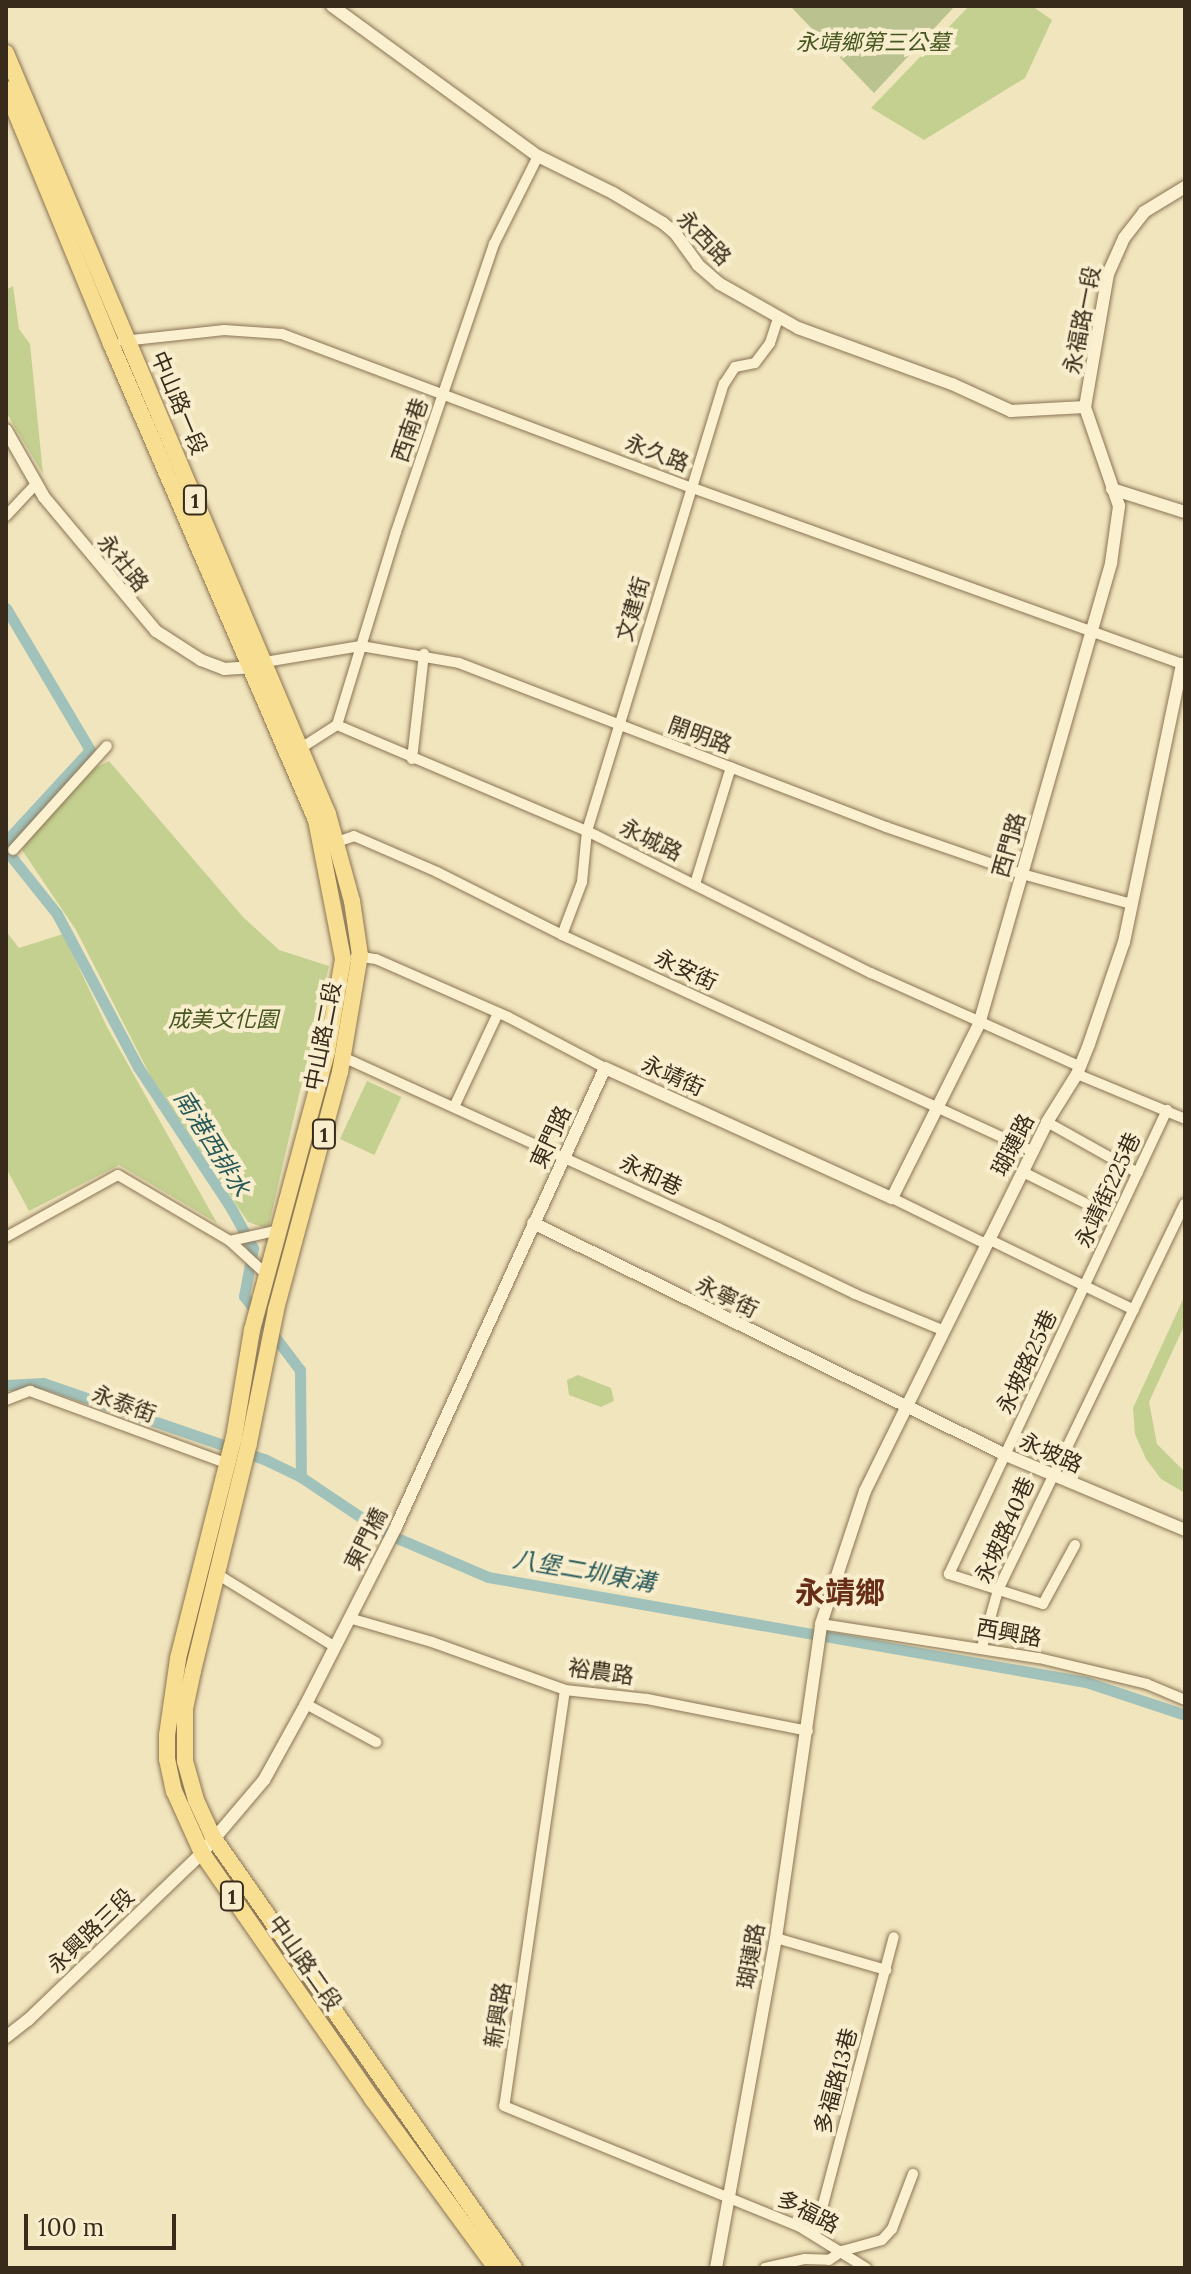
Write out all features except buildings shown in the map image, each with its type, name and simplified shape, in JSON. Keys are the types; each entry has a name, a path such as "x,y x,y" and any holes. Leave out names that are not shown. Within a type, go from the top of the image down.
{"main road":[{"name":"中山路一段","path":"6,53 128,340 316,820 329,844 343,959"},
{"name":"中山路一段","path":"6,89 111,344 256,664 301,748 360,955"},
{"name":"中山路二段","path":"242,1440 343,1057 360,955"},
{"name":"中山路二段","path":"267,1275 327,1052 343,959"},
{"name":"1","path":"235,1467 242,1440 252,1330 267,1275"},
{"name":"中山路二段","path":"235,1467 217,1574 190,1684 184,1734 185,1761 196,1800 213,1837 514,2268"},
{"name":"中山路二段","path":"235,1467 168,1708 167,1759 174,1791 202,1853 373,2100 496,2268"}],"street":[{"name":"永西路","path":"332,6 538,156 613,193 663,223 675,233 698,265 720,284 778,318 828,342 952,384 1011,411 1085,407"},
{"name":"西南巷","path":"337,725 494,244 538,156"},
{"name":"永福路一段","path":"1112,489 1085,407 1108,274 1124,238 1144,212 1185,187"},
{"name":"文建街","path":"562,935 582,882 587,831 724,384 735,367 755,363 770,343 778,318"},
{"name":"永久路","path":"111,344 224,330 282,334 690,487 1182,664"},
{"name":"永社路","path":"6,430 36,484 156,631 201,660 224,669 256,664"},
{"path":"6,516 36,484"},
{"path":"1112,489 1185,512"},
{"name":"西門路","path":"892,1198 979,1024 1111,563 1119,506 1112,489"},
{"name":"開明路","path":"256,664 361,646 424,654 459,663 619,727 1022,874 1132,904"},
{"path":"412,759 424,654"},
{"name":"瑚璉路","path":"716,2268 776,1938 808,1731 820,1624 865,1491 905,1404 1047,1122 1078,1070 1124,942 1182,664"},
{"path":"301,748 337,725"},
{"name":"永城路","path":"337,725 587,831 979,1024 1185,1119"},
{"path":"13,850 107,746"},
{"path":"695,884 731,767"},
{"name":"永安街","path":"329,844 354,836 437,872 562,935 1034,1152"},
{"path":"343,959 360,955"},
{"name":"永靖街","path":"360,955 498,1013 605,1068 1134,1310"},
{"path":"454,1107 498,1013"},
{"name":"永和巷","path":"343,1057 855,1294 942,1330"},
{"name":"東門路","path":"533,1223 605,1068"},
{"name":"永靖街225巷","path":"1085,1286 1167,1110"},
{"path":"1047,1122 1138,1173"},
{"path":"1023,1172 1085,1203"},
{"path":"6,1237 118,1175 230,1241 267,1275"},
{"name":"永坡路40巷","path":"982,1647 998,1590 1185,1204"},
{"name":"永寧街","path":"533,1223 905,1404"},
{"name":"東門橋","path":"202,1853 264,1780 306,1704 396,1527 533,1223"},
{"path":"230,1241 279,1230"},
{"name":"永坡路25巷","path":"998,1590 949,1574 1085,1286"},
{"name":"永泰街","path":"6,1400 30,1391 235,1467"},
{"name":"永坡路","path":"905,1404 1052,1476 1185,1530"},
{"path":"998,1590 1043,1604 1047,1602 1075,1545"},
{"path":"217,1574 335,1647"},
{"name":"裕農路","path":"349,1618 432,1642 565,1690 647,1699 808,1731"},
{"name":"西興路","path":"820,1624 982,1647 1147,1684 1185,1700"},
{"name":"新興路","path":"565,1690 504,2106 730,2196"},
{"path":"306,1704 376,1742"},
{"name":"永興路三段","path":"6,2037 202,1853"},
{"name":"多福路13巷","path":"815,2235 894,1937"},
{"path":"776,1938 886,1970"},
{"path":"765,2268 805,2259 829,2260 842,2251 882,2240 892,2229 913,2174"},
{"name":"多福路","path":"730,2196 815,2235 866,2268"}],"green space":[{"name":"永靖鄉第三公墓","path":"790,6 955,6 874,93"},
{"path":"969,6 1032,6 1052,20 1025,78 924,140 871,108"},
{"path":"13,286 19,329 30,344 43,474 6,412 6,290"},
{"name":"成美文化園","path":"109,761 243,917 279,950 329,966 268,1229 248,1222 152,1079 76,930 22,850 28,839 95,768"},
{"name":"成美文化園","path":"6,931 19,948 63,934 107,1027 217,1223 119,1165 29,1211 6,1168"},
{"path":"367,1081 401,1097 374,1155 340,1139"},
{"path":"1185,1295 1185,1324 1149,1402 1157,1444 1185,1472 1185,1493 1161,1479 1146,1459 1135,1434 1133,1408"},
{"path":"578,1375 611,1388 614,1401 601,1407 569,1395 567,1380"}],"waterway":[{"name":"南港西排水","path":"6,608 90,750 6,841"},
{"name":"南港西排水","path":"6,850 57,914 138,1067 231,1208 253,1248 244,1296 300,1370 301,1477"},
{"name":"八堡二圳東溝","path":"6,1385 43,1383 264,1459 301,1477 383,1532 488,1577 1086,1682 1185,1715"}],"district":[{"name":"永靖鄉","path":"840,1592"}]}
